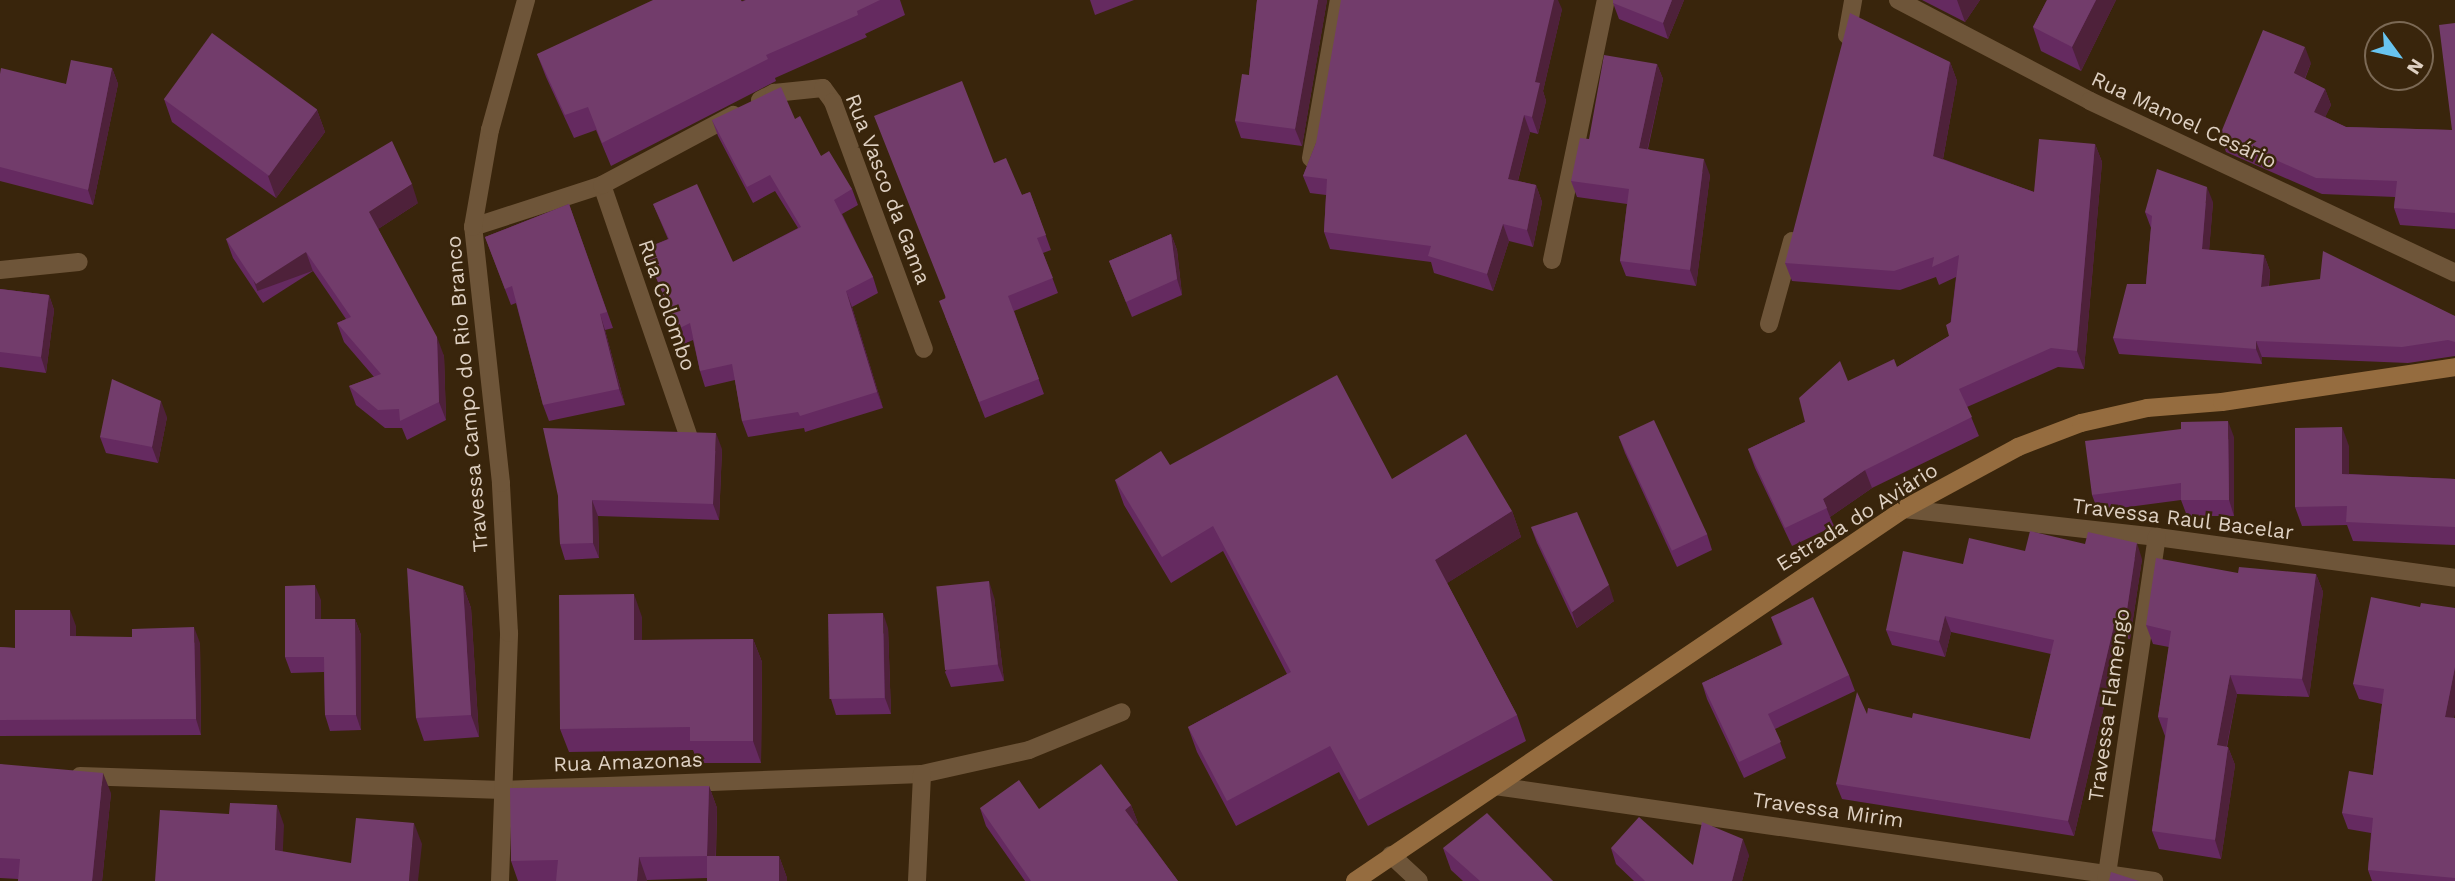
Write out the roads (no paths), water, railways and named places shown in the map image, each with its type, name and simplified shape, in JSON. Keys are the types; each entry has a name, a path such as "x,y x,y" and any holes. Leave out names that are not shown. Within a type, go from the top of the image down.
{"street":[{"name":"Travessa Campo do Rio Branco","path":"500,881 507,592 501,483 473,227 490,130 526,0"},
{"path":"1311,158 1339,0"},
{"path":"1552,260 1606,0"},
{"path":"1840,60 1853,0"},
{"name":"Rua Manoel Cesário","path":"1898,0 2090,101 2455,273"},
{"name":"Rua Vasco da Gama","path":"473,227 602,185 774,93 823,88 842,122 924,349"},
{"name":"Rua Colombo","path":"602,185 690,439"},
{"path":"1769,324 1798,218"},
{"path":"0,270 79,262"},
{"name":"Estrada do Aviário","path":"1355,881 1905,509 2018,447 2081,423 2147,408 2222,402 2455,367"},
{"name":"Travessa Raul Bacelar","path":"1905,509 2157,537 2455,578"},
{"name":"Travessa Flamengo","path":"2107,877 2157,537"},
{"name":"Rua Amazonas","path":"56,775 503,790 922,774 1030,750 1122,712"},
{"path":"917,881 922,774"},
{"name":"Travessa Mirim","path":"1495,786 2107,877 2154,881"},
{"path":"1391,855 1419,881"}]}
